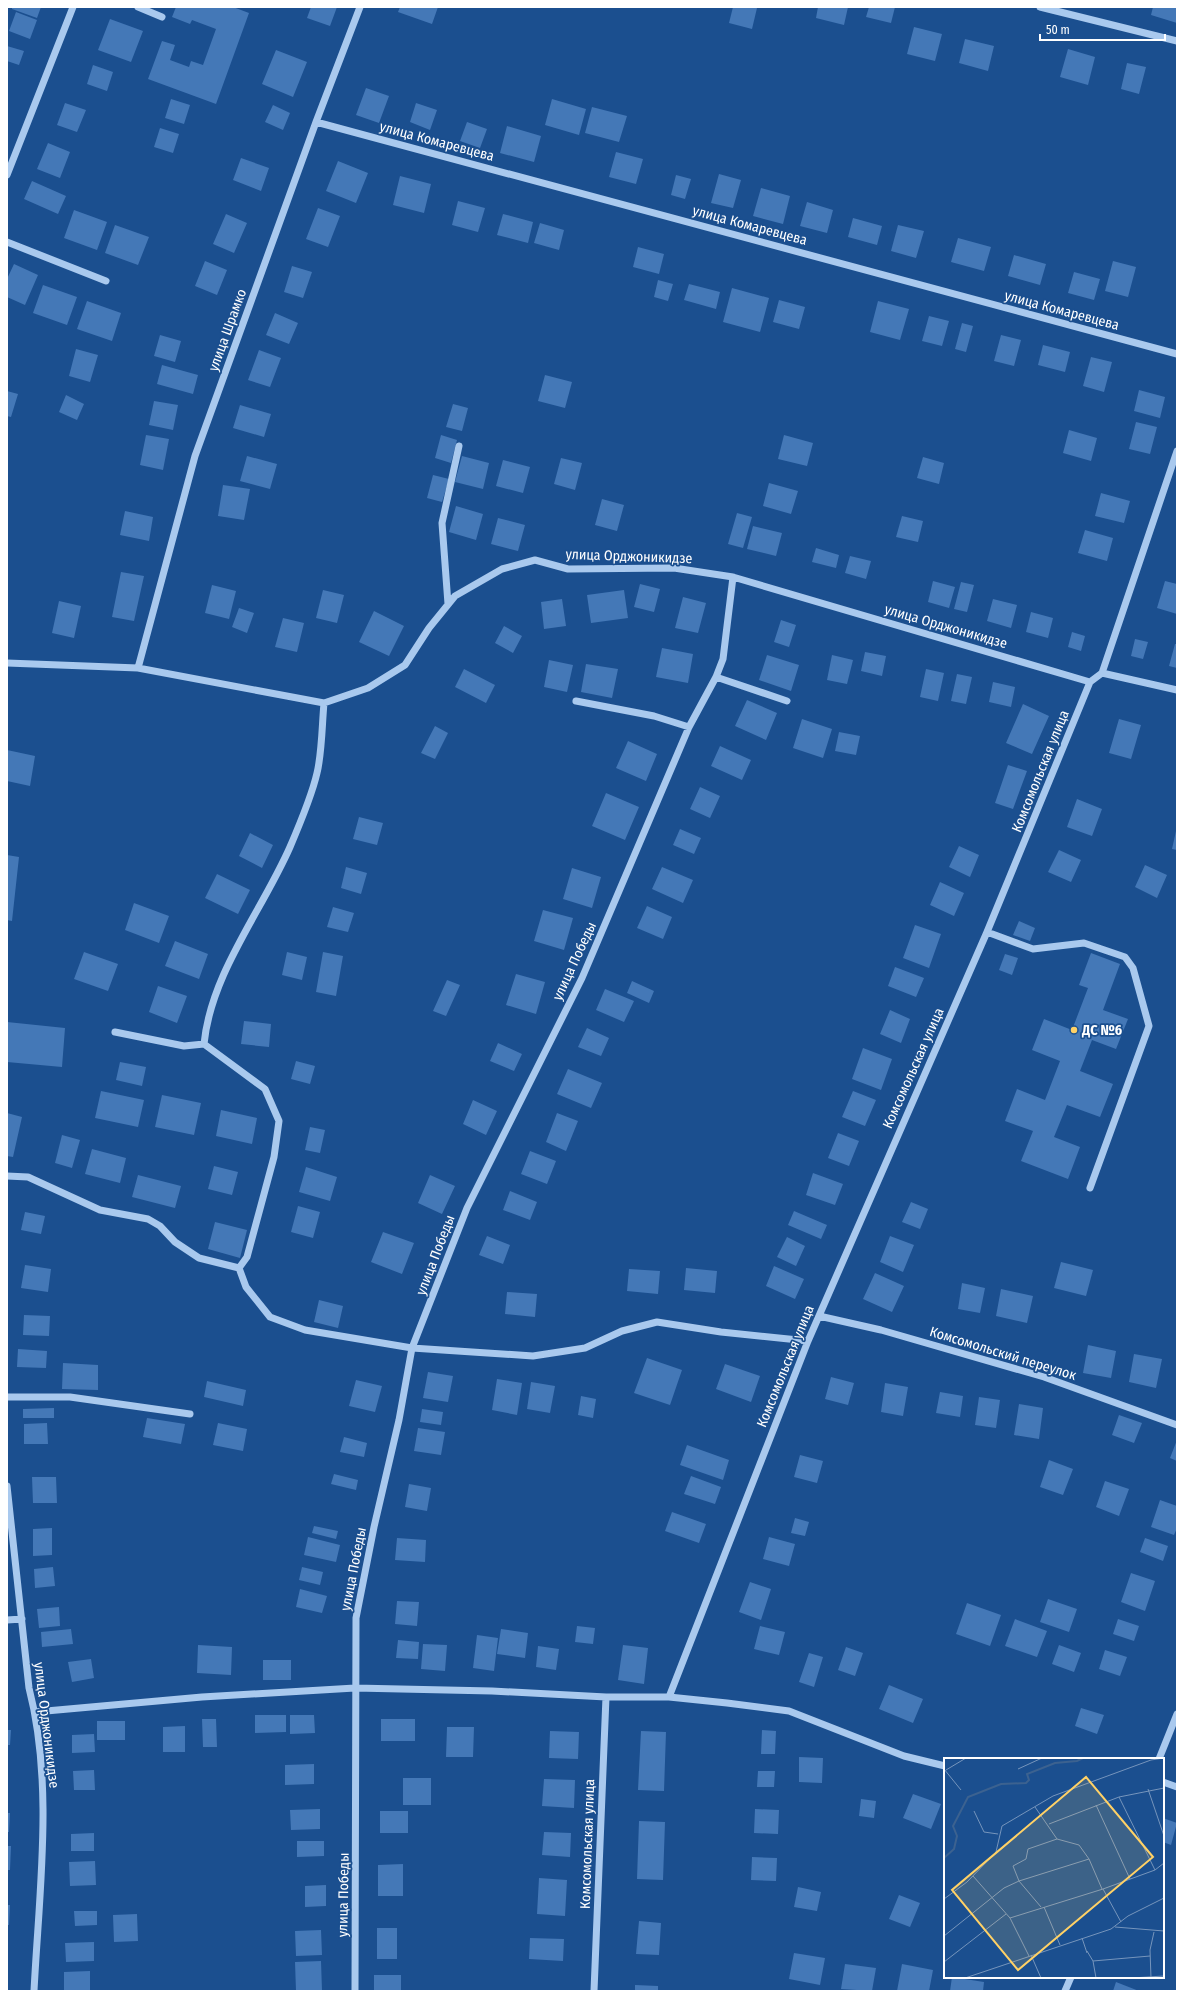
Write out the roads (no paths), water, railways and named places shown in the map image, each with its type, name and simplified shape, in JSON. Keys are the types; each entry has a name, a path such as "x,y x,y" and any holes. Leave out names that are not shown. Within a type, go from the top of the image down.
{"street":[{"path":"7,175 73,7"},
{"path":"138,7 162,17"},
{"name":"улица Шрамко","path":"138,668 195,456 316,122 360,7"},
{"path":"1040,7 1177,41"},
{"name":"улица Комаревцева","path":"316,122 1177,354"},
{"path":"7,242 106,281"},
{"path":"448,604 442,523 459,446"},
{"path":"1090,682 1102,673 1177,450"},
{"name":"улица Орджоникидзе","path":"324,703 368,688 405,665 429,628 455,596 502,569 535,560 568,569 674,568 733,577 1090,682"},
{"name":"улица Победы","path":"355,1991 357,1816 355,1688 356,1618 374,1527 399,1420 412,1348 467,1208 582,978 689,727 716,677 723,659 733,577"},
{"path":"7,663 138,668 324,703 318,772 290,848 236,949 210,1009 204,1044"},
{"path":"1102,673 1177,690"},
{"path":"716,677 787,701"},
{"name":"Комсомольская улица","path":"669,1698 808,1341 988,932 1090,682"},
{"path":"576,701 654,716 689,727"},
{"path":"988,932 1033,949 1084,943 1125,957 1133,968 1149,1026 1090,1188"},
{"path":"115,1032 184,1046 204,1044 265,1089 279,1121 274,1156 247,1257 239,1268"},
{"path":"7,1176 28,1177 100,1210 148,1219 160,1226 175,1242 198,1258 239,1268"},
{"path":"239,1268 246,1287 270,1317 305,1330 412,1348 534,1356 585,1348 622,1331 657,1322 721,1332 808,1341"},
{"name":"Комсомольский переулок","path":"819,1316 881,1330 1029,1372 1177,1425"},
{"path":"7,1397 70,1397 190,1414"},
{"name":"улица Орджоникидзе","path":"7,1486 29,1688 35,1712 44,1803 34,1991"},
{"path":"7,1620 22,1619"},
{"path":"35,1712 202,1697 355,1688 492,1691 606,1697 669,1698 789,1711 904,1756 944,1766"},
{"name":"Комсомольская улица","path":"594,1991 606,1697"},
{"path":"1159,1758 1177,1714"},
{"path":"1164,1782 1177,1787"},
{"path":"1065,1991 1071,1978"}],"place":[{"name":"ДС №6","path":"1074,1030"}]}
